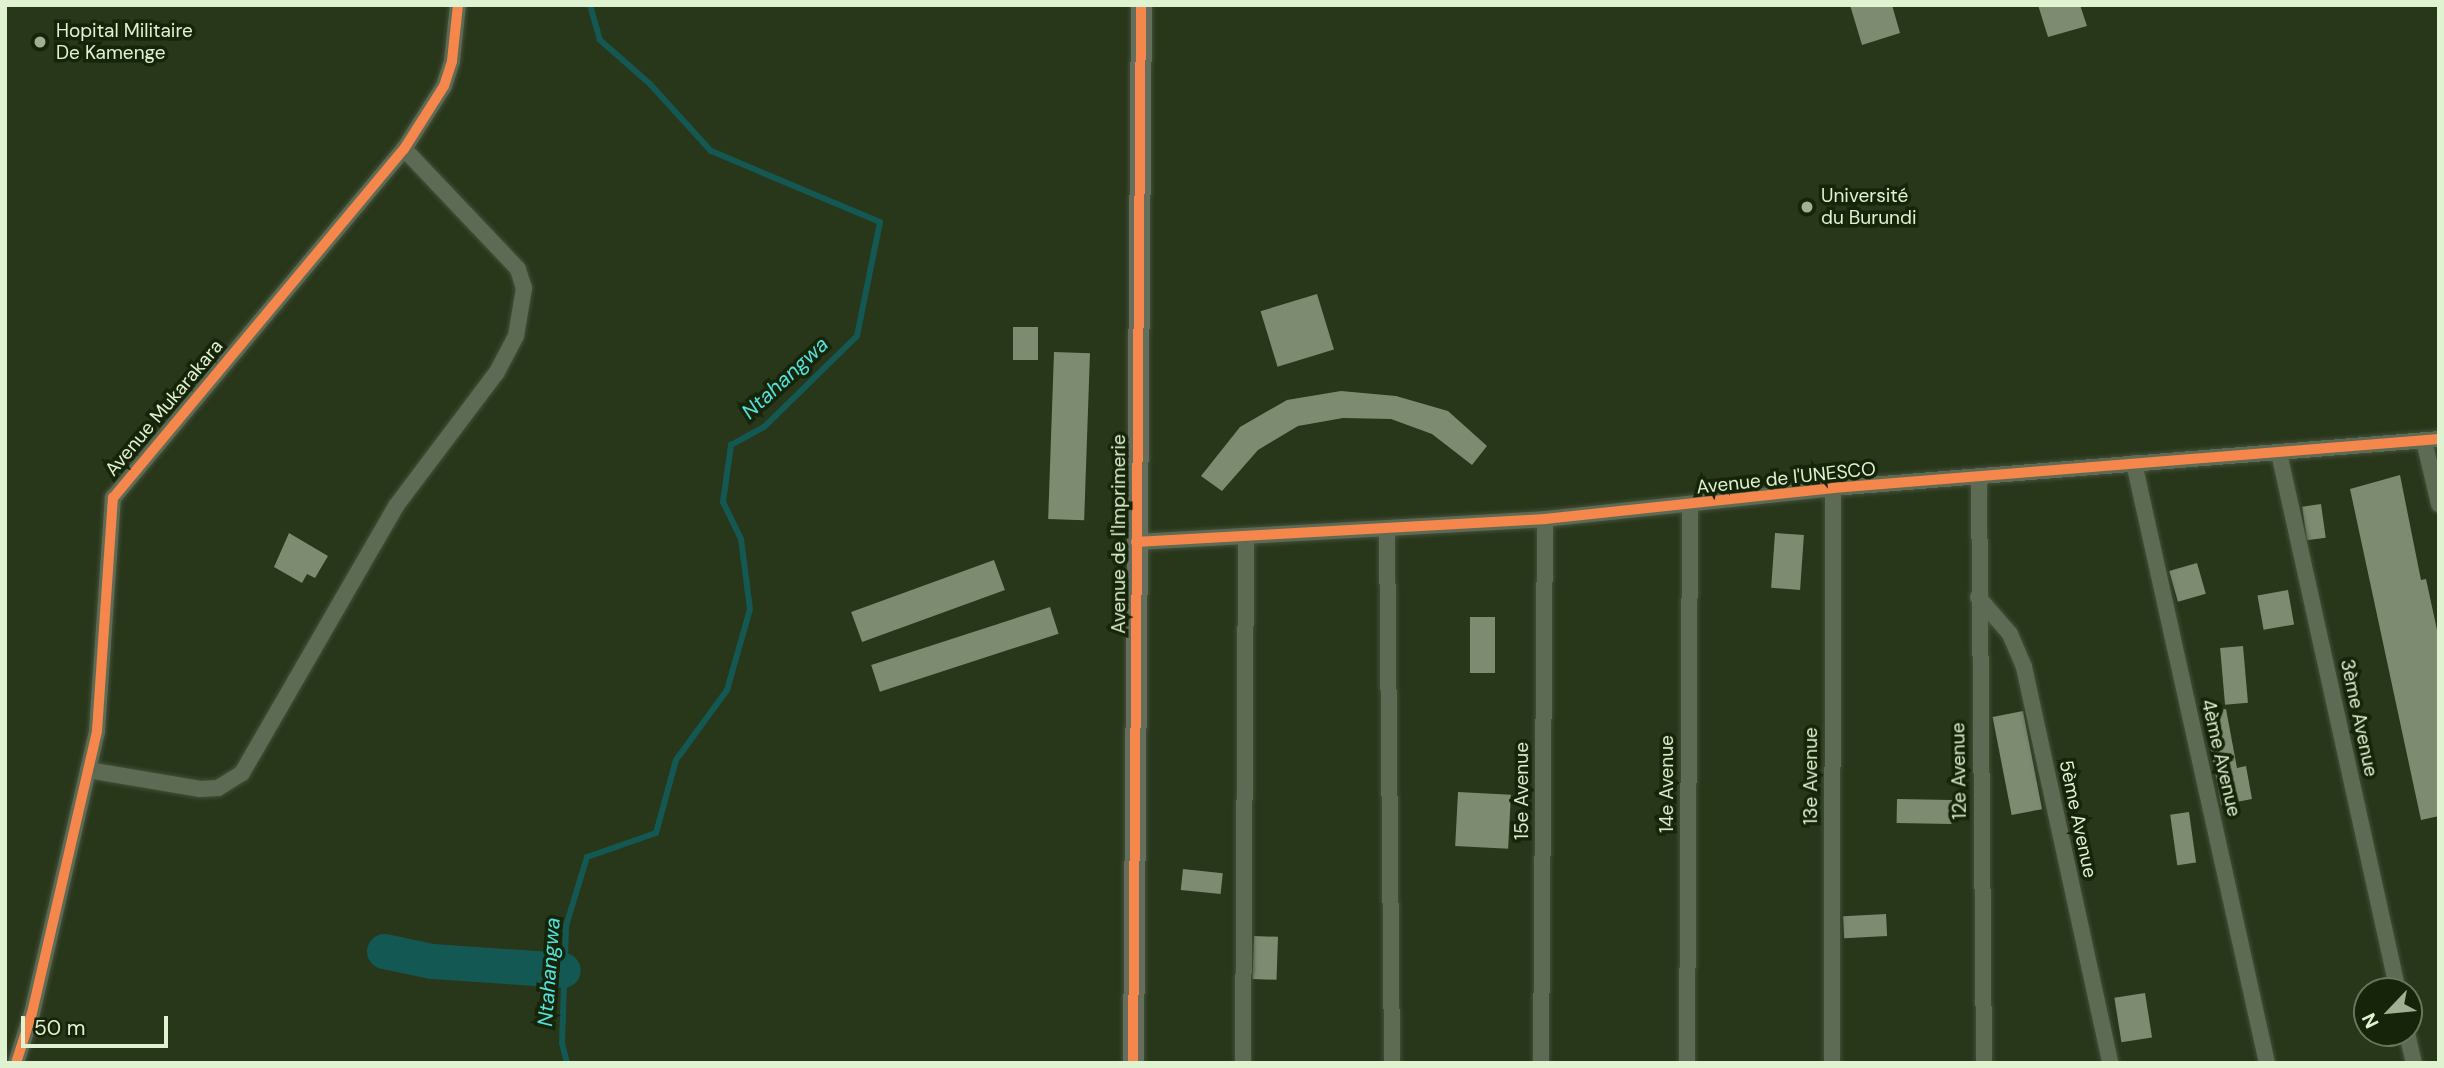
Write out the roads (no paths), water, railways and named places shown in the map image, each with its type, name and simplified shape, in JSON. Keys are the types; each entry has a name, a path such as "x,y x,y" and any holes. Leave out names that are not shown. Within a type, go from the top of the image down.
{"street":[{"name":"Avenue Mukarakara","path":"16,1063 32,1013 88,770 99,709 113,498 404,149 444,86 452,61 458,5"},
{"name":"Avenue de l'Imprimerie","path":"1133,1063 1141,5"},
{"path":"88,770 200,789 218,788 242,773 396,506 497,372 516,336 524,288 518,269 404,149"},
{"path":"2432,440 2439,504"},
{"name":"Avenue de l'UNESCO","path":"1136,542 1246,539 1545,519 1833,488 1979,479 2134,463 2432,440"},
{"name":"3ème Avenue","path":"2279,453 2395,977"},
{"name":"4ème Avenue","path":"2134,463 2267,1063"},
{"name":"12e Avenue","path":"1979,479 1984,1063"},
{"name":"13e Avenue","path":"1832,1063 1833,488"},
{"name":"14e Avenue","path":"1687,1063 1690,505"},
{"name":"15e Avenue","path":"1541,1063 1545,519"},
{"path":"1387,530 1392,1063"},
{"path":"1243,1063 1246,539"},
{"name":"5ème Avenue","path":"1978,597 2010,634 2024,667 2110,1063"}],"waterway":[{"name":"Ntahangwa","path":"567,1063 562,1043 566,926 587,857 656,833 676,760 727,690 750,609 741,539 723,502 731,445 764,427 857,336 880,222 711,151 650,84 600,40 590,5"},
{"path":"384,951 432,961 563,970"}],"place":[{"name":"Hopital Militaire De Kamenge","path":"40,42"},
{"name":"Université du Burundi","path":"1807,207"}]}
